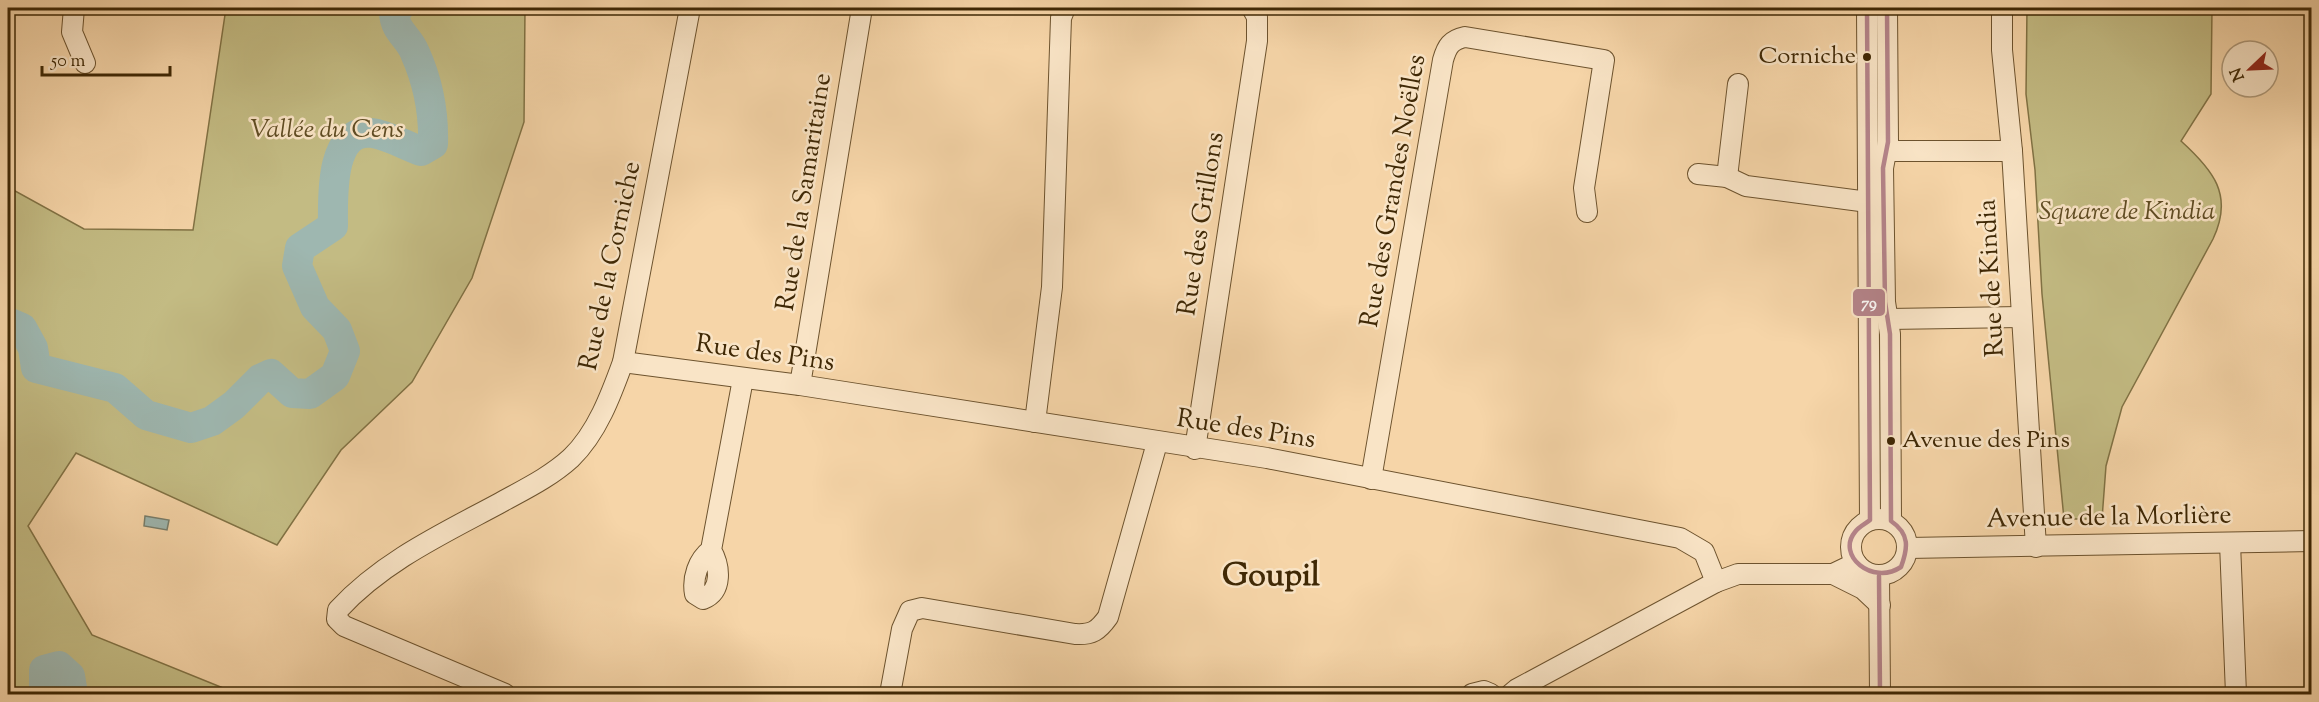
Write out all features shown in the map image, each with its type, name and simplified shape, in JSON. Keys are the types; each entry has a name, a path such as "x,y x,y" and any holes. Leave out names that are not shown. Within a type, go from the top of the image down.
{"street":[{"path":"74,8 72,32 85,63"},
{"name":"Rue de la Corniche","path":"505,694 344,626 338,619 338,610 385,568 420,546 546,478 572,456 593,428 610,398 622,362 690,8"},
{"name":"Rue de la Samaritaine","path":"800,386 862,8"},
{"path":"1035,422 1052,287 1061,18 1065,8"},
{"name":"Rue des Grillons","path":"1195,449 1257,41 1257,17 1252,8"},
{"path":"1867,8 1870,520"},
{"path":"1887,8 1886,151 1883,168 1885,302 1890,334 1891,521"},
{"name":"Rue de Kindia","path":"2002,8 2002,50 2012,151 2020,317 2036,546"},
{"name":"Rue des Grandes Noëlles","path":"1371,479 1443,60 1446,49 1453,39 1465,37 1604,60 1584,188 1587,212"},
{"path":"1727,177 1738,84"},
{"path":"1886,151 2012,151"},
{"path":"1698,174 1727,177 1746,186 1868,202"},
{"path":"1888,319 2020,317"},
{"name":"Rue des Pins","path":"622,362 800,386 1267,459 1680,538 1704,552 1716,582"},
{"path":"711,550 743,379"},
{"path":"890,694 902,629 910,611 922,608 1075,634 1088,635 1099,631 1108,617 1157,443"},
{"path":"1870,520 1891,521 1904,532 1908,548 1902,565 1888,574 1879,576 1870,574 1856,563 1852,555 1852,538 1856,530 1870,520"},
{"name":"Avenue de la Morlière","path":"1908,548 2312,541"},
{"path":"2230,543 2236,694"},
{"path":"1511,694 1716,582 1738,574 1833,574 1856,563"},
{"path":"1833,574 1863,589 1880,605"},
{"path":"1879,576 1880,694"},
{"path":"1472,694 1484,691 1491,694"}],"green space":[{"name":"Vallée du Cens","path":"226,8 525,8 524,122 472,278 412,382 341,450 277,545 76,453 28,526 92,635 238,694 8,694 8,187 84,229 193,230"},
{"name":"Square de Kindia","path":"2027,8 2212,8 2211,94 2181,141 2202,162 2217,184 2221,196 2219,223 2213,239 2122,407 2106,466 2102,519 2064,519 2042,294 2035,170 2026,94"}],"water":[{"path":"145,516 169,520 167,530 144,526"}],"waterway":[{"path":"8,322 22,328 33,348 36,368 115,388 146,415 191,428 212,421 234,405 260,379 271,374 292,393 310,394 335,376 345,351 337,330 315,307 297,266 300,248 333,226 336,168 348,141 358,134 372,133 391,138 421,151 433,144 427,86 412,47 395,20 394,13 399,8"},
{"path":"44,694 44,670 59,666 70,676 73,694"}],"transit line":[{"name":"79","path":"1867,8 1870,520 1855,532 1850,541 1850,550 1860,565 1879,573 1890,572 1901,567 1906,548 1902,531 1891,521 1890,334 1885,302 1883,168 1888,142 1887,8"},
{"name":"79","path":"1879,576 1880,694"}],"place":[{"name":"Corniche","path":"1867,57"},
{"name":"Avenue des Pins","path":"1891,441"}],"district":[{"name":"Goupil","path":"1271,577"}]}
